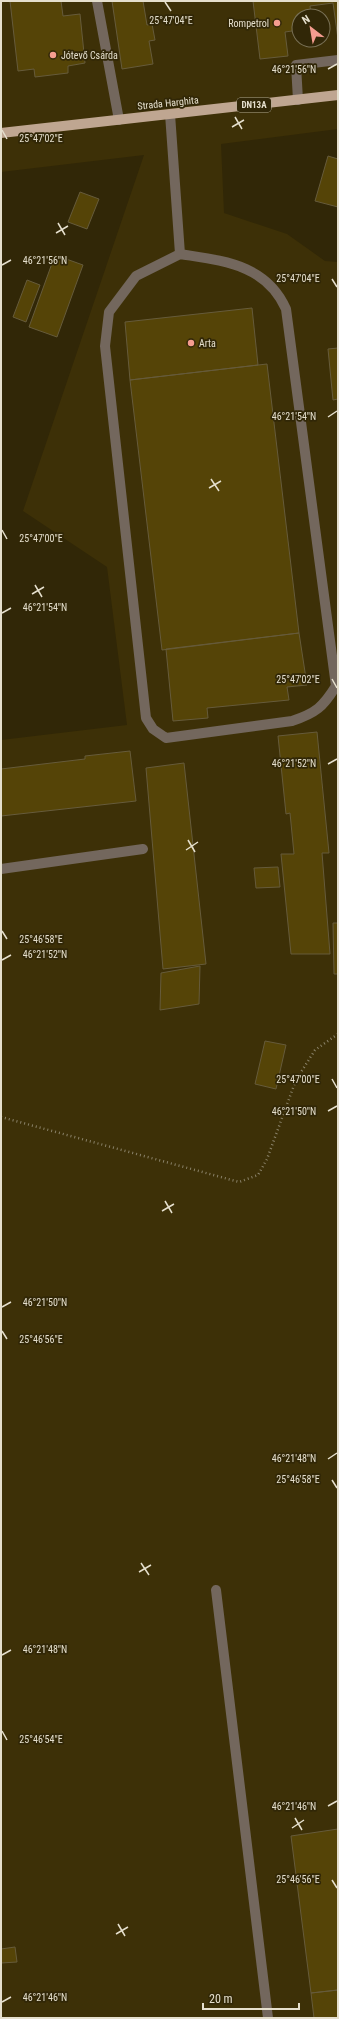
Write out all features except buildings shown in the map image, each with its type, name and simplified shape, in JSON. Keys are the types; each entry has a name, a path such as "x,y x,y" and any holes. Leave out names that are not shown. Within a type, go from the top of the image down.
{"main road":[{"name":"Strada Harghita","path":"1,133 338,95"}],"lane":[{"path":"97,1 119,120"},
{"path":"298,100 296,65 338,60"},
{"path":"170,114 180,254"},
{"path":"180,254 228,262 266,280 279,294 286,309 336,686 325,703 312,714 292,721 166,738 153,729 146,718 105,346 109,312 136,276 180,254"},
{"path":"1,868 143,849"},
{"path":"216,1590 268,2018"}],"path":[{"path":"1,1117 239,1182 258,1175 267,1159 296,1080 316,1050 338,1034"}],"shaded area":[{"path":"1,1 338,1 338,129 221,144 224,213 287,234 325,261 338,262 338,2018 1,2018 1,740 127,725 107,567 23,511 144,155 1,172"}],"place":[{"name":"Rompetrol","path":"277,23"},
{"name":"Jótevő Csárda","path":"53,55"},
{"name":"Arta","path":"191,343"}]}
